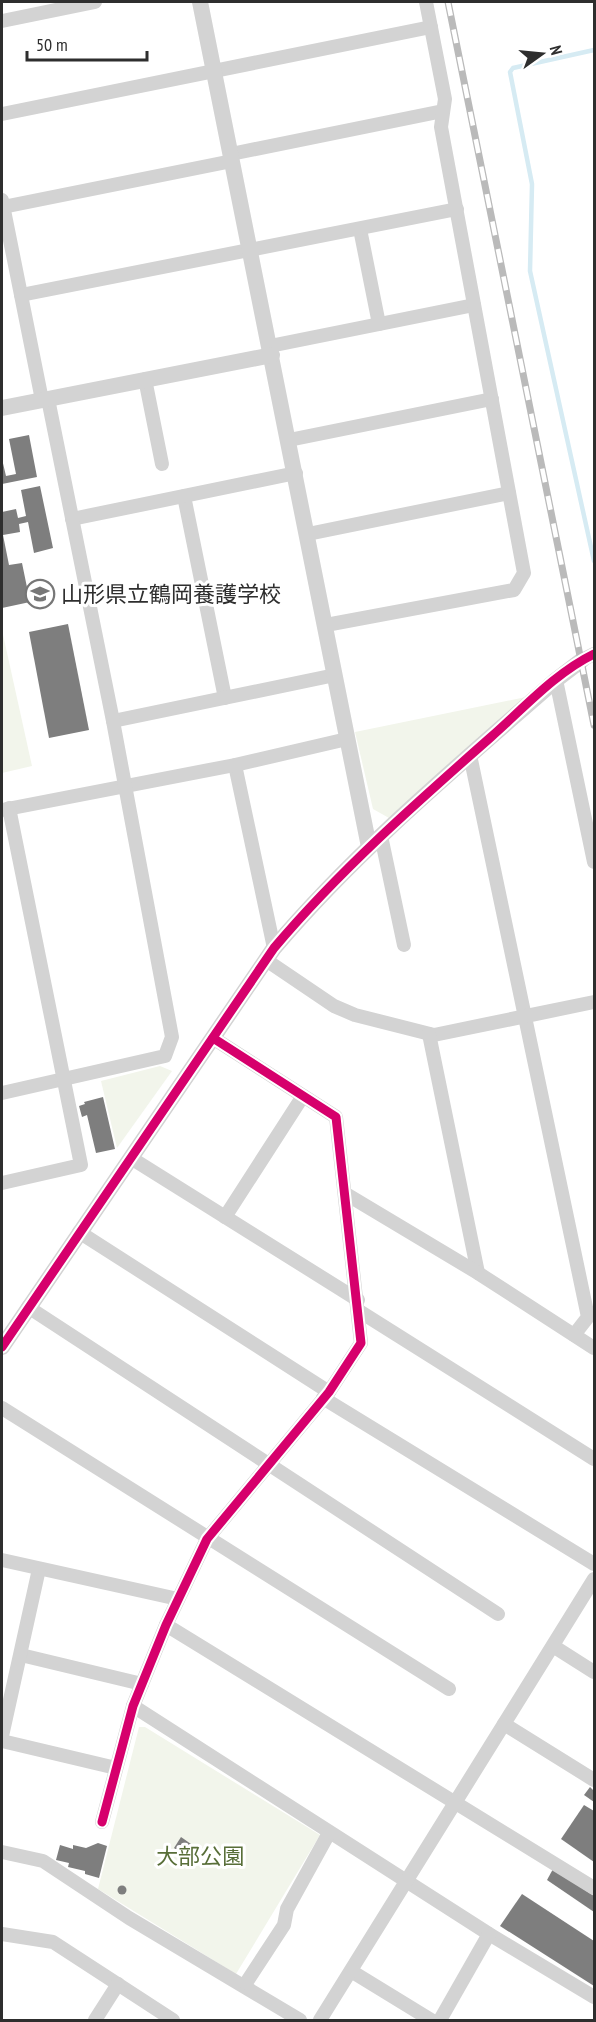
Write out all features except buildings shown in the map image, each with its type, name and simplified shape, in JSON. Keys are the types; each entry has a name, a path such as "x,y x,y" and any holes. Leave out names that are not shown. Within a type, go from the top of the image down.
{"street":[{"path":"2,21 95,2"},
{"path":"200,2 296,473 347,740 404,945"},
{"path":"326,625 514,590 524,573 441,127 445,99 426,2"},
{"path":"2,114 431,27"},
{"path":"2,1093 64,1081 165,1056 172,1037 123,785 113,721 72,519 2,202 231,157 443,111"},
{"path":"21,296 457,209"},
{"path":"360,229 379,324"},
{"path":"2,408 144,379 379,324 474,305"},
{"path":"144,379 162,464"},
{"path":"289,440 492,399"},
{"path":"72,519 296,473"},
{"path":"308,534 509,493"},
{"path":"184,496 225,698"},
{"path":"2,1347 270,954 307,910 375,841 470,755 556,680 588,657"},
{"path":"113,721 335,675"},
{"path":"556,680 594,862"},
{"path":"2,1184 81,1165 5,809 235,765 347,740"},
{"path":"470,755 523,1017 588,1317 573,1335"},
{"path":"235,765 270,954 344,1011 429,1034 594,1002"},
{"path":"429,1034 478,1273"},
{"path":"102,1822 141,1683 207,1539 326,1395 362,1343 336,1117 213,1038"},
{"path":"225,1217 303,1096"},
{"path":"131,1158 594,1459"},
{"path":"346,1194 478,1273 594,1348"},
{"path":"79,1232 326,1395 594,1564"},
{"path":"28,1307 498,1614"},
{"path":"2,1408 207,1539 449,1689"},
{"path":"2,1560 178,1599"},
{"path":"2,1736 39,1569"},
{"path":"320,2020 594,1579"},
{"path":"166,1625 594,1888"},
{"path":"553,1646 594,1672"},
{"path":"21,1655 141,1683"},
{"path":"133,1706 489,1934 594,1997"},
{"path":"504,1724 594,1780"},
{"path":"2,1741 116,1768"},
{"path":"246,1983 284,1925 287,1909 329,1833"},
{"path":"2,1852 43,1861 129,1918 300,2020"},
{"path":"2,1934 53,1942 173,2020"},
{"path":"440,2020 489,1934"},
{"path":"351,1971 431,2020"},
{"path":"95,2020 118,1984"}],"green space":[{"path":"2,630 32,766 2,773"},
{"path":"526,697 389,818 373,809 355,732"},
{"path":"160,1066 172,1071 117,1148 101,1081"},
{"name":"大部公園","path":"139,1727 145,1727 320,1835 236,1974 98,1889"}],"waterway":[{"path":"594,50 513,68 510,72 532,184 530,271 594,561"}],"railway":[{"path":"448,2 594,725"}],"cycle path":[{"path":"2,1347 274,948 351,865 406,813 553,681 594,654"},
{"path":"102,1822 133,1706 166,1625 207,1539 329,1392 361,1343 336,1117 213,1038"}],"place":[{"name":"山形県立鶴岡養護学校","path":"40,594"}]}
